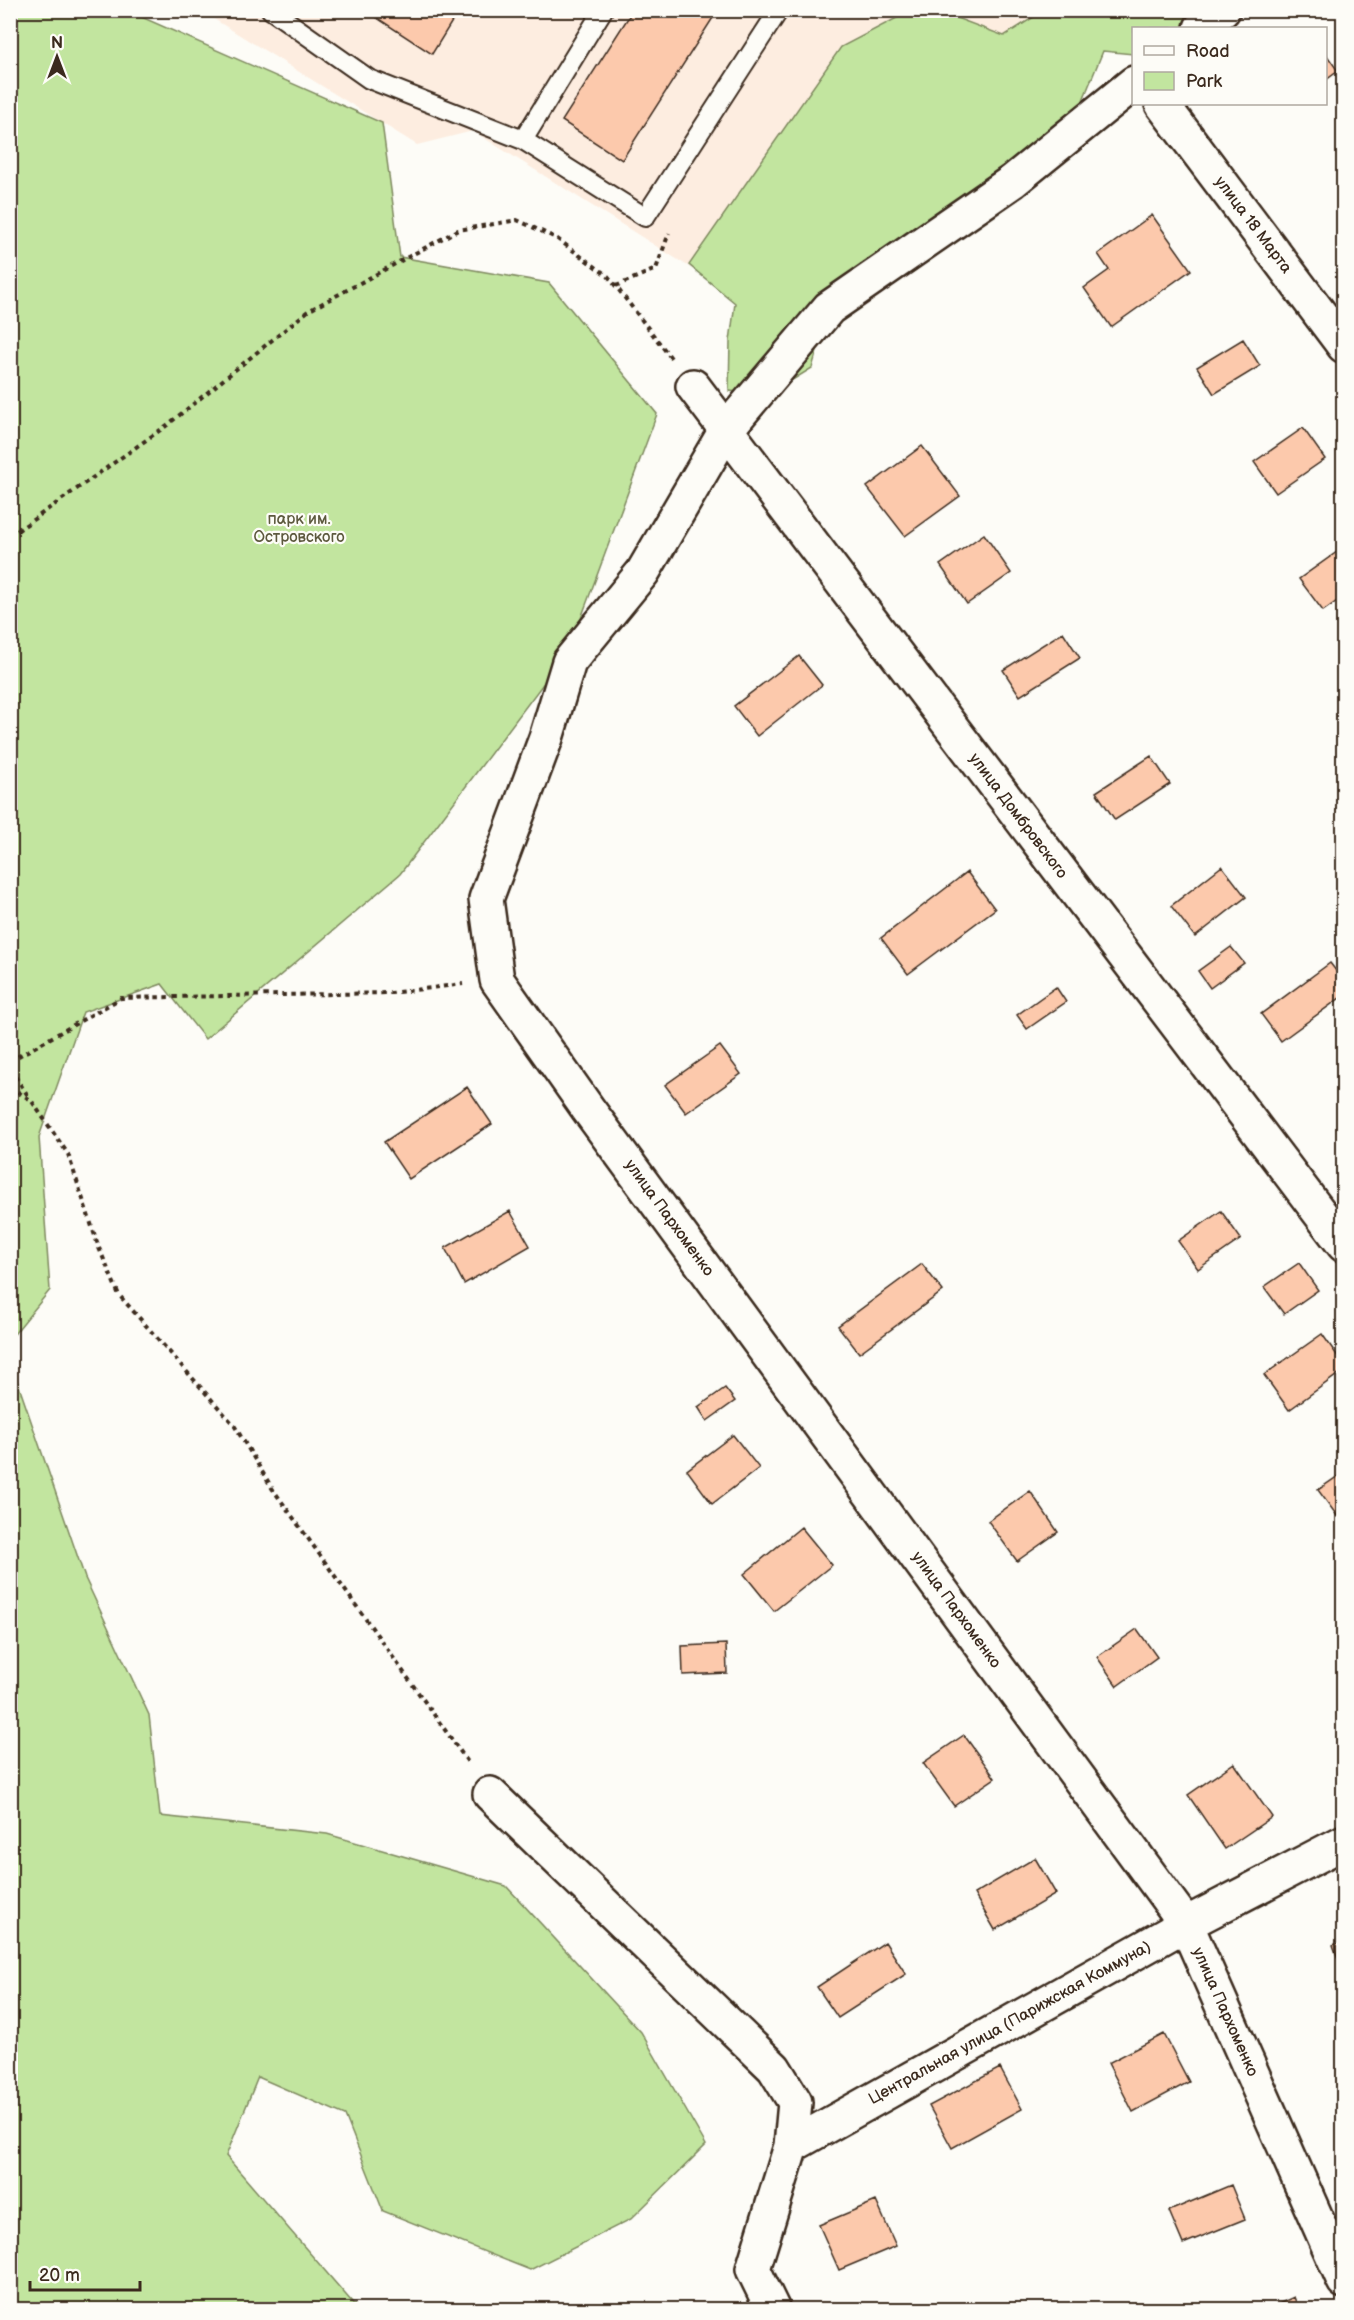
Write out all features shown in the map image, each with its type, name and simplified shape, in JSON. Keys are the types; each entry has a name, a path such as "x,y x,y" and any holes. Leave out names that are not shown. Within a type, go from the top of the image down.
{"street":[{"path":"1202,27 1223,10"},
{"path":"497,980 486,898 546,738 569,662 643,572 726,430 829,308 1013,181 1132,85"},
{"name":"улица 18 Марта","path":"1163,105 1344,346"},
{"name":"улица Домбровского","path":"693,386 1344,1245"},
{"name":"улица Пархоменко","path":"497,980 588,1109 1186,1924 1344,2281"},
{"path":"490,1794 774,2068 795,2102 790,2146 753,2269 773,2310"},
{"name":"Центральная улица (Парижская Коммуна)","path":"790,2146 1186,1924 1344,1842"}],"lane":[{"path":"270,10 369,79 523,140 645,217 778,10"},
{"path":"523,140 603,10"}],"path":[{"path":"616,286 656,269 670,231 645,217"},
{"path":"10,536 166,426 308,311 458,230 518,220 556,238 608,276 693,386"},
{"path":"10,1061 121,998 391,993 497,980"},
{"path":"10,1069 68,1154 99,1248 119,1295 234,1425 272,1488 490,1794"},
{"path":"10,1087 31,1100"}],"shaded area":[{"path":"201,11 1118,11 745,302 473,131 417,145"}],"green space":[{"name":"парк им. Островского","path":"11,11 128,11 382,123 400,257 549,283 657,414 570,648 400,874 205,1039 162,984 83,1012 39,1137 50,1290 11,1338"},
{"path":"910,11 938,11 1004,36 1043,11 1242,11 1218,27 1132,27 1132,54 1103,51 1074,122 829,308 812,368 768,395 729,391 730,341 735,303 689,265 841,47"},
{"path":"11,1363 85,1578 149,1715 160,1816 327,1834 506,1886 641,2032 706,2145 631,2219 530,2270 383,2211 345,2115 258,2077 226,2156 358,2309 11,2309"}],"building":[{"path":"365,10 459,10 432,54"},
{"path":"633,10 718,10 622,160 562,121"},
{"path":"1327,55 1338,71 1327,79"},
{"path":"1152,215 1191,270 1111,327 1084,288 1109,270 1098,254"},
{"path":"1243,339 1260,366 1214,394 1197,367"},
{"path":"1303,428 1325,459 1276,493 1254,462"},
{"path":"922,446 960,496 905,536 867,487"},
{"path":"984,534 1011,573 967,604 940,565"},
{"path":"1344,547 1344,596 1323,611 1299,579"},
{"path":"1063,632 1080,658 1020,696 1003,670"},
{"path":"799,656 822,685 757,736 734,706"},
{"path":"1151,756 1170,784 1115,820 1096,792"},
{"path":"1222,866 1246,897 1195,937 1171,906"},
{"path":"967,872 995,909 908,974 881,938"},
{"path":"1231,947 1244,963 1210,988 1198,971"},
{"path":"1330,963 1344,981 1344,995 1281,1041 1261,1014"},
{"path":"1056,987 1066,1002 1027,1029 1017,1015"},
{"path":"720,1046 741,1074 686,1113 665,1085"},
{"path":"467,1087 492,1124 409,1179 384,1142"},
{"path":"510,1211 530,1246 464,1284 445,1248"},
{"path":"1221,1211 1241,1239 1198,1269 1178,1241"},
{"path":"1299,1263 1318,1290 1284,1314 1264,1287"},
{"path":"922,1264 943,1291 859,1353 838,1326"},
{"path":"1322,1334 1344,1365 1344,1370 1289,1410 1264,1375"},
{"path":"725,1388 735,1401 707,1421 698,1407"},
{"path":"733,1435 759,1468 712,1504 687,1470"},
{"path":"1344,1472 1344,1513 1338,1517 1318,1490"},
{"path":"1030,1491 1058,1532 1017,1561 988,1521"},
{"path":"801,1527 832,1565 774,1611 744,1574"},
{"path":"1137,1629 1157,1657 1117,1686 1097,1657"},
{"path":"726,1644 727,1673 683,1675 682,1646"},
{"path":"964,1735 995,1778 954,1806 923,1763"},
{"path":"1234,1763 1272,1817 1225,1849 1188,1795"},
{"path":"1035,1858 1056,1894 995,1930 974,1894"},
{"path":"1344,1941 1344,1975 1333,1945"},
{"path":"885,1942 906,1974 838,2018 817,1987"},
{"path":"1164,2034 1189,2082 1133,2112 1108,2063"},
{"path":"1000,2068 1022,2109 952,2148 929,2106"},
{"path":"1231,2185 1245,2219 1183,2244 1169,2211"},
{"path":"876,2201 896,2246 839,2270 819,2225"},
{"path":"1294,2297 1299,2310 1265,2310"}]}
